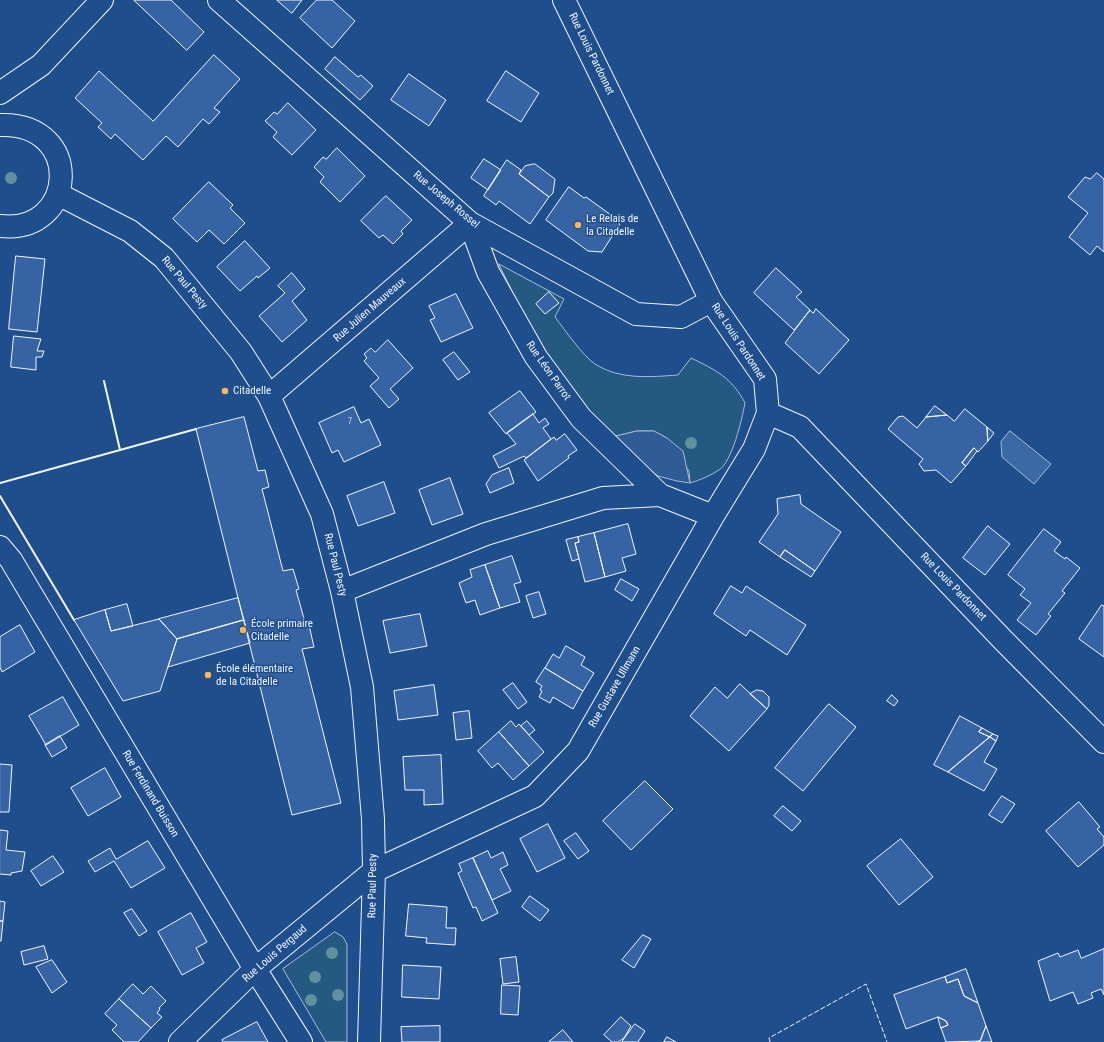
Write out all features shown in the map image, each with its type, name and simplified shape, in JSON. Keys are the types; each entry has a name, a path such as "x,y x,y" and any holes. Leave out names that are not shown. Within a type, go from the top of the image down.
{"street":[{"path":"0,93 42,65 102,0"},
{"name":"Rue Joseph Rossel","path":"219,0 470,223 636,314 681,317 711,301"},
{"name":"Rue Louis Pardonnet","path":"564,0 711,301 765,379 768,413 800,427 1002,639 1104,742"},
{"path":"0,125 14,124 30,128 43,137 54,149 60,163 61,179 58,194 50,207 40,218 26,225 11,227 0,226"},
{"name":"Rue Paul Pesty","path":"58,194 130,231 164,258 241,352 270,396 322,514 342,591 362,687 373,819 374,872 369,1042"},
{"name":"Rue Julien Mauveaux","path":"270,396 470,223"},
{"name":"Rue Léon Parrot","path":"470,223 488,272 536,357 582,418 660,494 713,516"},
{"name":"Rue Gustave Ullmann","path":"374,872 535,796 578,751 713,516 754,449 768,413"},
{"name":"Rue Léon Parrot","path":"342,591 486,534 596,500 603,498 660,494"},
{"name":"Rue Ferdinand Buisson","path":"0,547 15,567 300,1042"},
{"name":"Rue Louis Pergaud","path":"180,1042 255,969 374,872"}],"shaded area":[{"path":"499,264 564,299 555,317 585,355 595,364 615,373 625,375 646,377 678,375 691,358 716,371 729,381 735,387 745,403 736,440 724,465 712,474 690,483 689,471 667,438 653,431 637,431 613,437 557,375 529,326"},
{"path":"637,431 654,431 667,438 683,451 690,483 658,476 637,462 613,437"},
{"path":"1010,431 1051,464 1034,484 1002,457 1001,442"},
{"path":"335,932 343,937 347,944 347,1042 326,1042 283,969"}],"building":[{"path":"134,0 171,0 204,32 187,50"},
{"path":"277,0 302,0 292,13"},
{"path":"317,0 332,0 355,21 332,48 300,18"},
{"path":"214,55 240,79 214,108 220,112 209,124 203,119 178,147 166,136 143,160 115,134 111,139 98,127 102,123 75,98 99,71 153,121"},
{"path":"335,57 358,77 361,75 373,86 360,100 325,69"},
{"path":"506,71 539,93 521,122 487,101"},
{"path":"409,74 446,100 429,126 391,100"},
{"path":"288,103 316,130 292,155 273,137 277,132 265,121 274,112 277,114"},
{"path":"337,148 365,176 340,202 320,182 324,177 314,167 323,157 326,159"},
{"path":"484,159 501,170 488,190 471,178"},
{"path":"507,160 521,170 519,174 549,197 530,224 499,201 496,205 484,196"},
{"path":"535,164 555,179 553,193 549,197 519,174 525,166"},
{"path":"1097,173 1104,179 1104,252 1097,246 1090,255 1069,237 1088,213 1068,197 1085,177 1090,179"},
{"path":"209,182 233,205 230,208 245,223 224,244 209,230 197,242 173,219"},
{"path":"569,187 611,215 610,217 620,224 602,252 588,251 546,220"},
{"path":"386,196 412,220 401,231 403,234 393,244 383,235 379,238 361,221"},
{"path":"245,241 270,268 258,278 257,276 240,291 217,267"},
{"path":"16,256 45,259 37,332 9,329"},
{"path":"776,268 802,292 796,297 810,310 794,330 754,293"},
{"path":"292,273 305,289 292,301 307,320 282,342 259,316 285,293 278,286"},
{"path":"549,292 559,303 545,314 536,304"},
{"path":"456,294 473,328 441,342 430,320 435,318 429,306"},
{"path":"816,309 849,340 819,374 785,343 810,310 813,313"},
{"path":"14,336 41,339 37,351 44,351 42,357 36,357 36,370 11,367"},
{"path":"388,340 413,368 390,389 399,399 389,408 370,386 379,378 364,361 367,358 364,354 371,348 375,352"},
{"path":"454,352 470,372 458,380 443,360"},
{"path":"520,391 536,412 506,434 489,413"},
{"path":"935,406 947,415 926,417"},
{"path":"354,407 361,423 369,419 381,445 344,462 338,450 332,453 319,423"},
{"path":"965,409 987,427 988,441 978,452 974,448 962,463 966,466 951,483 936,470 924,471 919,464 923,459 888,429 898,417 903,416 917,428 926,417 947,415 954,421"},
{"path":"533,414 539,423 545,418 549,424 543,428 551,439 526,458 524,456 499,468 493,456 516,444 507,433"},
{"path":"244,417 258,471 265,470 269,487 262,489 283,571 293,569 299,589 296,590 306,626 309,625 314,647 302,649 341,803 292,815 196,429"},
{"path":"987,427 994,433 988,441"},
{"path":"565,434 577,450 568,456 569,458 538,481 524,460 554,437 556,440"},
{"path":"974,448 977,451 966,466 962,463"},
{"path":"509,468 514,483 490,493 486,484 492,475"},
{"path":"450,478 463,514 432,525 419,490"},
{"path":"384,482 395,513 358,526 347,496"},
{"path":"800,495 801,504 841,532 815,571 785,550 780,557 759,542 778,514 777,499"},
{"path":"628,524 636,554 622,558 626,571 605,577 594,533"},
{"path":"988,526 1010,544 985,575 963,558"},
{"path":"1044,529 1061,542 1054,551 1065,559 1066,557 1080,568 1062,591 1065,593 1048,614 1051,616 1036,635 1017,620 1031,603 1020,595 1025,589 1008,575"},
{"path":"594,533 605,577 585,582 575,543 579,542 578,537"},
{"path":"578,537 579,542 575,543 579,559 572,561 566,540"},
{"path":"785,550 815,571 811,577 780,557"},
{"path":"512,556 521,582 514,584 520,602 500,608 485,565"},
{"path":"485,565 500,608 480,615 475,600 466,603 459,583 472,577 470,570"},
{"path":"621,579 639,589 632,601 615,590"},
{"path":"731,586 742,593 746,586 806,625 787,655 750,630 746,636 714,614"},
{"path":"539,592 546,614 533,618 526,596"},
{"path":"238,598 244,620 177,639 159,619"},
{"path":"127,604 133,626 111,631 105,610"},
{"path":"1102,605 1104,606 1104,657 1079,639"},
{"path":"105,610 111,631 159,619 177,639 160,691 123,701 74,620"},
{"path":"420,614 427,646 390,653 383,621"},
{"path":"244,620 250,643 168,667 177,639"},
{"path":"20,625 35,652 2,672 0,667 0,637"},
{"path":"566,646 585,657 581,665 594,673 583,691 545,668 553,654 559,658"},
{"path":"545,668 583,691 573,709 553,697 550,703 539,697 542,691 540,690 542,686 536,682"},
{"path":"513,683 527,702 518,709 503,690"},
{"path":"740,684 767,709 729,751 690,716 715,687 727,698"},
{"path":"434,685 438,715 398,720 394,691"},
{"path":"757,690 763,691 769,697 769,705 767,709 750,694"},
{"path":"892,695 898,701 894,706 887,701"},
{"path":"63,697 79,725 46,745 29,716"},
{"path":"829,704 856,727 803,791 775,768"},
{"path":"469,711 472,738 456,740 453,713"},
{"path":"960,716 982,728 979,732 990,737 948,772 934,765"},
{"path":"511,721 516,727 519,724 544,752 529,766 499,732"},
{"path":"527,721 535,730 529,735 521,726"},
{"path":"982,728 993,734 990,737 979,732"},
{"path":"499,732 529,766 513,780 498,763 492,768 478,751"},
{"path":"993,734 998,736 996,741 990,737"},
{"path":"60,736 67,748 52,757 45,745"},
{"path":"990,737 996,741 984,762 997,769 984,791 948,772"},
{"path":"441,755 443,804 424,805 424,790 405,790 403,757"},
{"path":"0,764 12,765 9,812 0,812"},
{"path":"105,768 121,797 88,816 71,788"},
{"path":"645,781 673,809 631,850 603,821"},
{"path":"1002,796 1015,804 1002,823 989,815"},
{"path":"1079,802 1100,827 1097,829 1104,837 1104,845 1078,867 1046,831"},
{"path":"783,806 801,821 792,831 774,816"},
{"path":"548,824 565,858 537,872 520,839"},
{"path":"0,830 8,831 6,850 25,852 22,871 11,873 11,875 0,874"},
{"path":"576,833 589,851 578,859 564,841"},
{"path":"901,839 933,877 899,905 867,866"},
{"path":"148,841 165,868 131,888 114,861 95,872 88,861 110,848 116,859"},
{"path":"488,851 491,858 503,852 508,865 500,869 511,891 492,900 473,858"},
{"path":"53,856 64,872 41,886 31,871"},
{"path":"473,858 498,913 482,921 476,907 473,908 458,873 462,871 459,864"},
{"path":"530,896 549,910 540,921 522,907"},
{"path":"0,901 5,902 3,921 0,921"},
{"path":"409,904 447,907 446,928 456,928 455,945 426,943 427,938 406,936"},
{"path":"132,909 147,931 139,936 124,913"},
{"path":"191,913 207,942 196,948 204,963 182,975 158,932"},
{"path":"0,921 3,921 1,941 0,941"},
{"path":"643,935 651,939 634,968 622,960"},
{"path":"44,946 48,959 24,965 21,952"},
{"path":"1104,949 1104,995 1101,989 1091,993 1093,998 1078,1004 1073,992 1050,1001 1038,961 1058,953 1060,957 1078,950 1081,958"},
{"path":"516,957 519,982 503,984 500,959"},
{"path":"52,960 67,982 52,993 36,967"},
{"path":"403,965 441,967 439,999 402,997"},
{"path":"966,969 978,1003 964,996 958,979 947,983 945,977"},
{"path":"945,977 947,983 958,979 964,996 978,1003 986,1026 980,1041 946,1042 941,1028 948,1025 946,1021 938,1017 906,1029 894,995"},
{"path":"133,984 143,994 151,986 166,1001 159,1008 160,1009 157,1013 162,1017 151,1028 119,999"},
{"path":"502,985 520,986 518,1015 501,1014"},
{"path":"119,999 151,1028 138,1042 124,1042 112,1030 117,1025 105,1014"},
{"path":"621,1017 631,1026 624,1038 618,1042 612,1042 604,1035"},
{"path":"938,1017 946,1021 948,1025 941,1028"},
{"path":"257,1022 268,1042 223,1042 222,1040"},
{"path":"635,1024 645,1031 638,1042 622,1042"},
{"path":"440,1026 440,1042 402,1042 401,1027"},
{"path":"986,1026 992,1042 976,1042 980,1041"},
{"path":"563,1030 573,1042 549,1042"},
{"path":"667,1037 676,1042 664,1042"}],"fence":[{"path":"770,1042 769,1038 866,984 887,1042"}],"wall":[{"path":"104,381 120,450 196,429"},
{"path":"0,483 120,450"},
{"path":"0,496 74,620"}],"place":[{"name":"Le Relais de la Citadelle","path":"578,225"},
{"name":"Citadelle","path":"225,391"},
{"name":"École primaire Citadelle","path":"243,630"},
{"name":"École élémentaire de la Citadelle","path":"208,675"}]}
